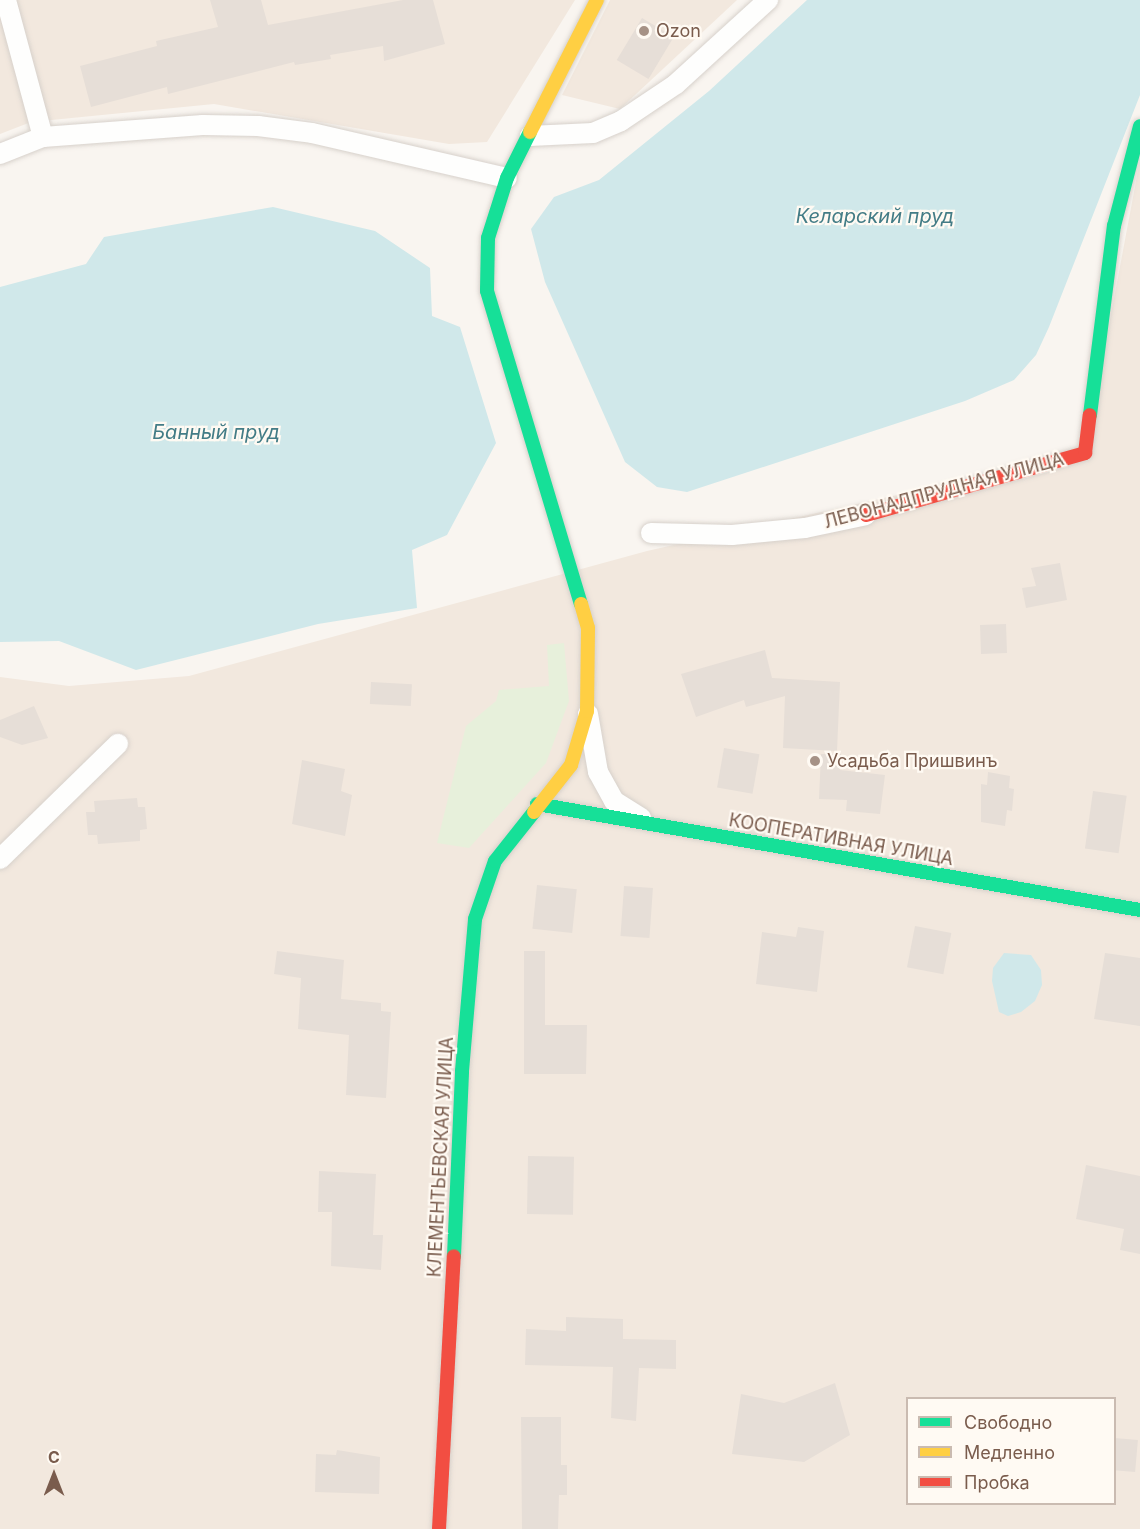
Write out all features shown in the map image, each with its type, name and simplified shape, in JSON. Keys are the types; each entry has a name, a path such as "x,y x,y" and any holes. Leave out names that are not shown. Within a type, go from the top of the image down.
{"street":[{"path":"6,0 43,137"},
{"name":"КЛЕМЕНТЬЕВСКАЯ УЛИЦА","path":"439,1529 449,1383 462,1071 475,919 495,861 537,804 571,765 587,711 588,628 487,291 488,238 507,178 597,0"},
{"path":"530,135 593,133 621,121 676,84 768,0"},
{"path":"0,154 43,137 203,125 258,126 312,133 507,178"},
{"name":"ЛЕВОНАДПРУДНАЯ УЛИЦА","path":"651,533 732,535 805,528 866,516 1085,453 1114,226 1140,126"},
{"path":"587,711 598,772 614,801 656,827"},
{"path":"0,859 117,744"},
{"name":"КООПЕРАТИВНАЯ УЛИЦА","path":"537,804 656,827 1140,910"}],"shaded area":[{"path":"0,0 575,0 487,142 449,144 214,104 31,122 0,134"},
{"path":"610,0 737,0 620,109 562,95"},
{"path":"1140,160 1140,1529 0,1529 0,677 69,686 189,676 647,551 1085,453"}],"green space":[{"path":"564,643 569,701 546,763 469,848 437,843 466,726 496,701 499,690 549,686 547,645"}],"water":[{"name":"Келарский пруд","path":"807,0 1140,0 1140,95 1049,327 1036,355 1014,380 965,401 687,492 657,487 625,462 545,282 531,229 554,197 599,180 709,91"},
{"name":"Банный пруд","path":"273,207 375,231 430,268 432,316 460,327 496,443 447,535 412,550 417,608 318,624 136,670 59,641 0,642 0,287 86,264 104,237"},
{"path":"1004,953 1031,955 1041,970 1042,985 1035,1001 1021,1012 1008,1016 999,1012 992,981 993,968"}],"building":[{"path":"210,0 261,0 268,25 403,0 433,0 445,44 384,61 383,46 330,55 331,59 295,65 294,62 168,94 167,87 91,107 80,66 157,46 156,41 218,27"},
{"path":"642,18 674,37 648,79 617,60"},
{"path":"1060,563 1067,600 1026,608 1022,588 1036,586 1031,568"},
{"path":"1006,624 1007,653 981,654 980,625"},
{"path":"765,650 772,678 840,682 837,751 783,748 785,696 746,707 744,700 696,717 681,674"},
{"path":"371,682 412,684 411,706 370,704"},
{"path":"34,706 48,738 22,745 0,737 0,720"},
{"path":"724,748 759,754 753,794 717,787"},
{"path":"821,754 841,754 840,770 885,775 880,814 846,811 847,800 819,799"},
{"path":"302,760 345,769 341,791 352,795 345,836 292,824"},
{"path":"988,772 1010,776 1009,788 1014,789 1012,811 1007,810 1005,826 981,822 981,784 987,785"},
{"path":"1093,791 1127,796 1119,853 1085,848"},
{"path":"137,798 138,807 145,807 147,829 140,830 140,841 98,844 97,835 88,835 86,812 95,812 94,801"},
{"path":"537,885 577,889 572,933 532,929"},
{"path":"624,886 653,888 649,938 621,936"},
{"path":"915,926 951,933 943,974 907,967"},
{"path":"798,927 824,931 817,992 756,984 762,932 796,937"},
{"path":"277,951 344,960 341,999 381,1003 381,1011 391,1012 386,1098 346,1095 349,1035 298,1029 301,978 274,974"},
{"path":"524,951 545,951 545,1025 587,1025 586,1074 524,1074"},
{"path":"1105,953 1140,958 1140,1026 1094,1019"},
{"path":"528,1156 574,1157 573,1215 527,1214"},
{"path":"1086,1165 1140,1176 1140,1254 1120,1250 1124,1229 1076,1219"},
{"path":"319,1171 376,1174 373,1235 383,1235 381,1270 331,1266 332,1212 318,1212"},
{"path":"566,1317 623,1319 623,1339 676,1340 676,1369 639,1368 636,1421 611,1418 613,1367 525,1365 526,1329 566,1331"},
{"path":"835,1383 850,1435 804,1462 732,1454 741,1394 784,1403"},
{"path":"521,1417 561,1417 561,1465 567,1465 567,1495 559,1495 558,1529 522,1529"},
{"path":"1116,1438 1138,1440 1135,1472 1116,1470"},
{"path":"337,1450 380,1457 379,1494 315,1492 316,1454 336,1455"}],"traffic: fast":[{"path":"1090,415 1114,226 1140,126"},
{"path":"530,132 507,178 488,238 487,291 581,604"},
{"path":"537,804 1140,910"},
{"path":"454,1256 462,1071 475,919 495,861 534,812"}],"traffic: slow":[{"path":"530,132 597,0"},
{"path":"534,812 571,765 587,711 588,628 581,604"}],"traffic: jam":[{"path":"866,515 1085,453 1090,415"},
{"path":"439,1529 454,1256"}],"place":[{"name":"Ozon","path":"644,31"},
{"name":"Усадьба Пришвинъ","path":"815,761"}]}
